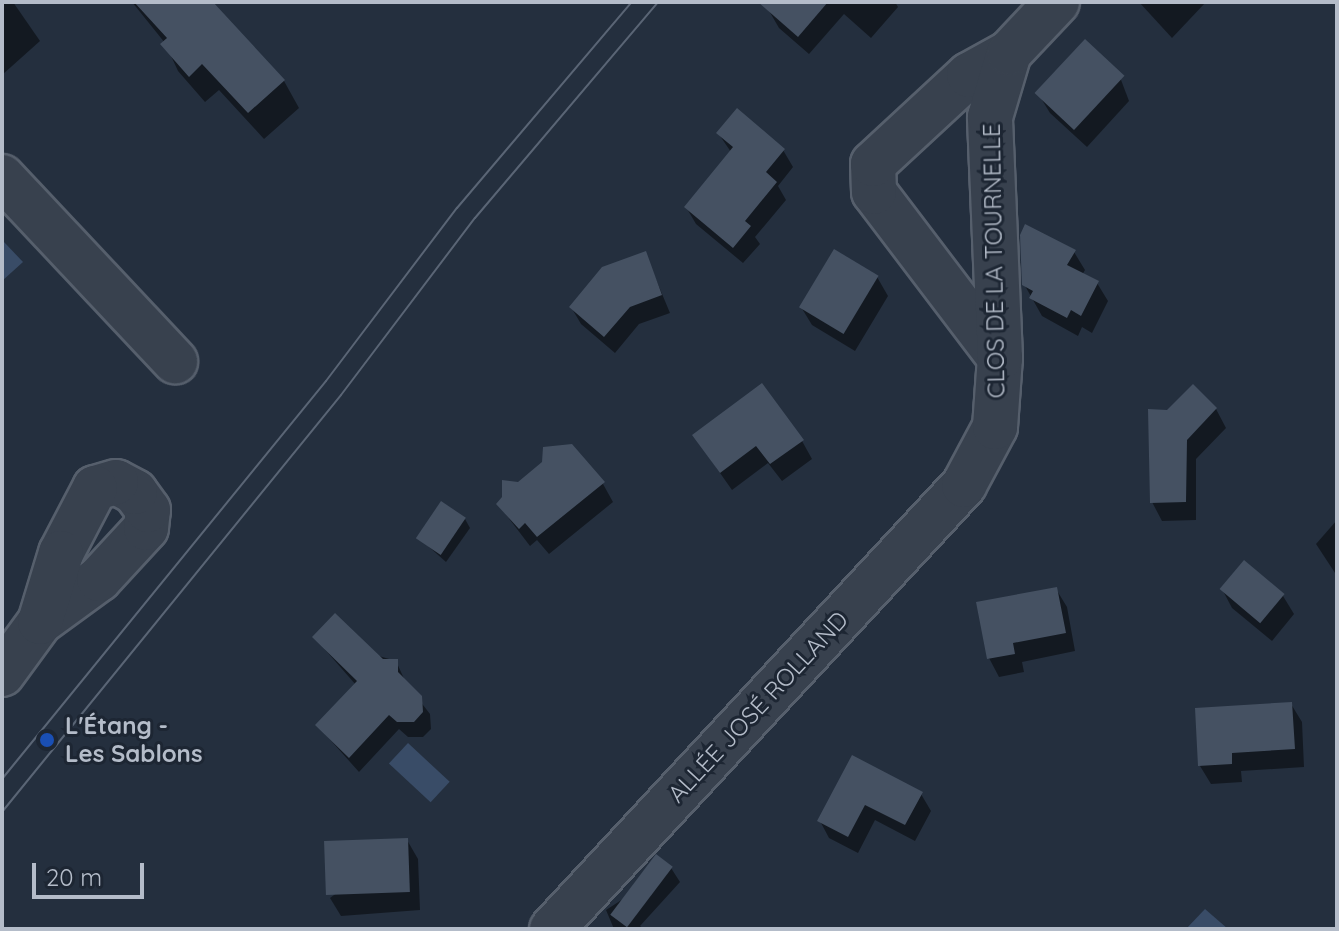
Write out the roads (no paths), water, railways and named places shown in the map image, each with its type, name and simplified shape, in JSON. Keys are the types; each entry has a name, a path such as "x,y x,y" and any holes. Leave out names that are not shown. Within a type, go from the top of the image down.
{"street":[{"name":"CLOS DE LA TOURNELLE","path":"964,485 995,427 1000,358 990,117 1009,53 1057,2"},
{"path":"1000,358 874,192 873,164 969,75 1009,53"},
{"path":"2,177 175,361"},
{"name":"ALLÉE JOSÉ ROLLAND","path":"552,929 964,485"},
{"path":"2,674 40,622"}],"water":[{"path":"4,242 23,262 2,281 2,244"},
{"path":"408,743 450,782 431,802 389,763"},
{"path":"1205,909 1228,929 1186,929"}],"tram line":[{"path":"2,779 326,381 457,208 632,2"},
{"path":"2,812 341,395 475,218 658,2"}],"place":[{"name":"L'Étang - Les Sablons","path":"47,740"}]}
